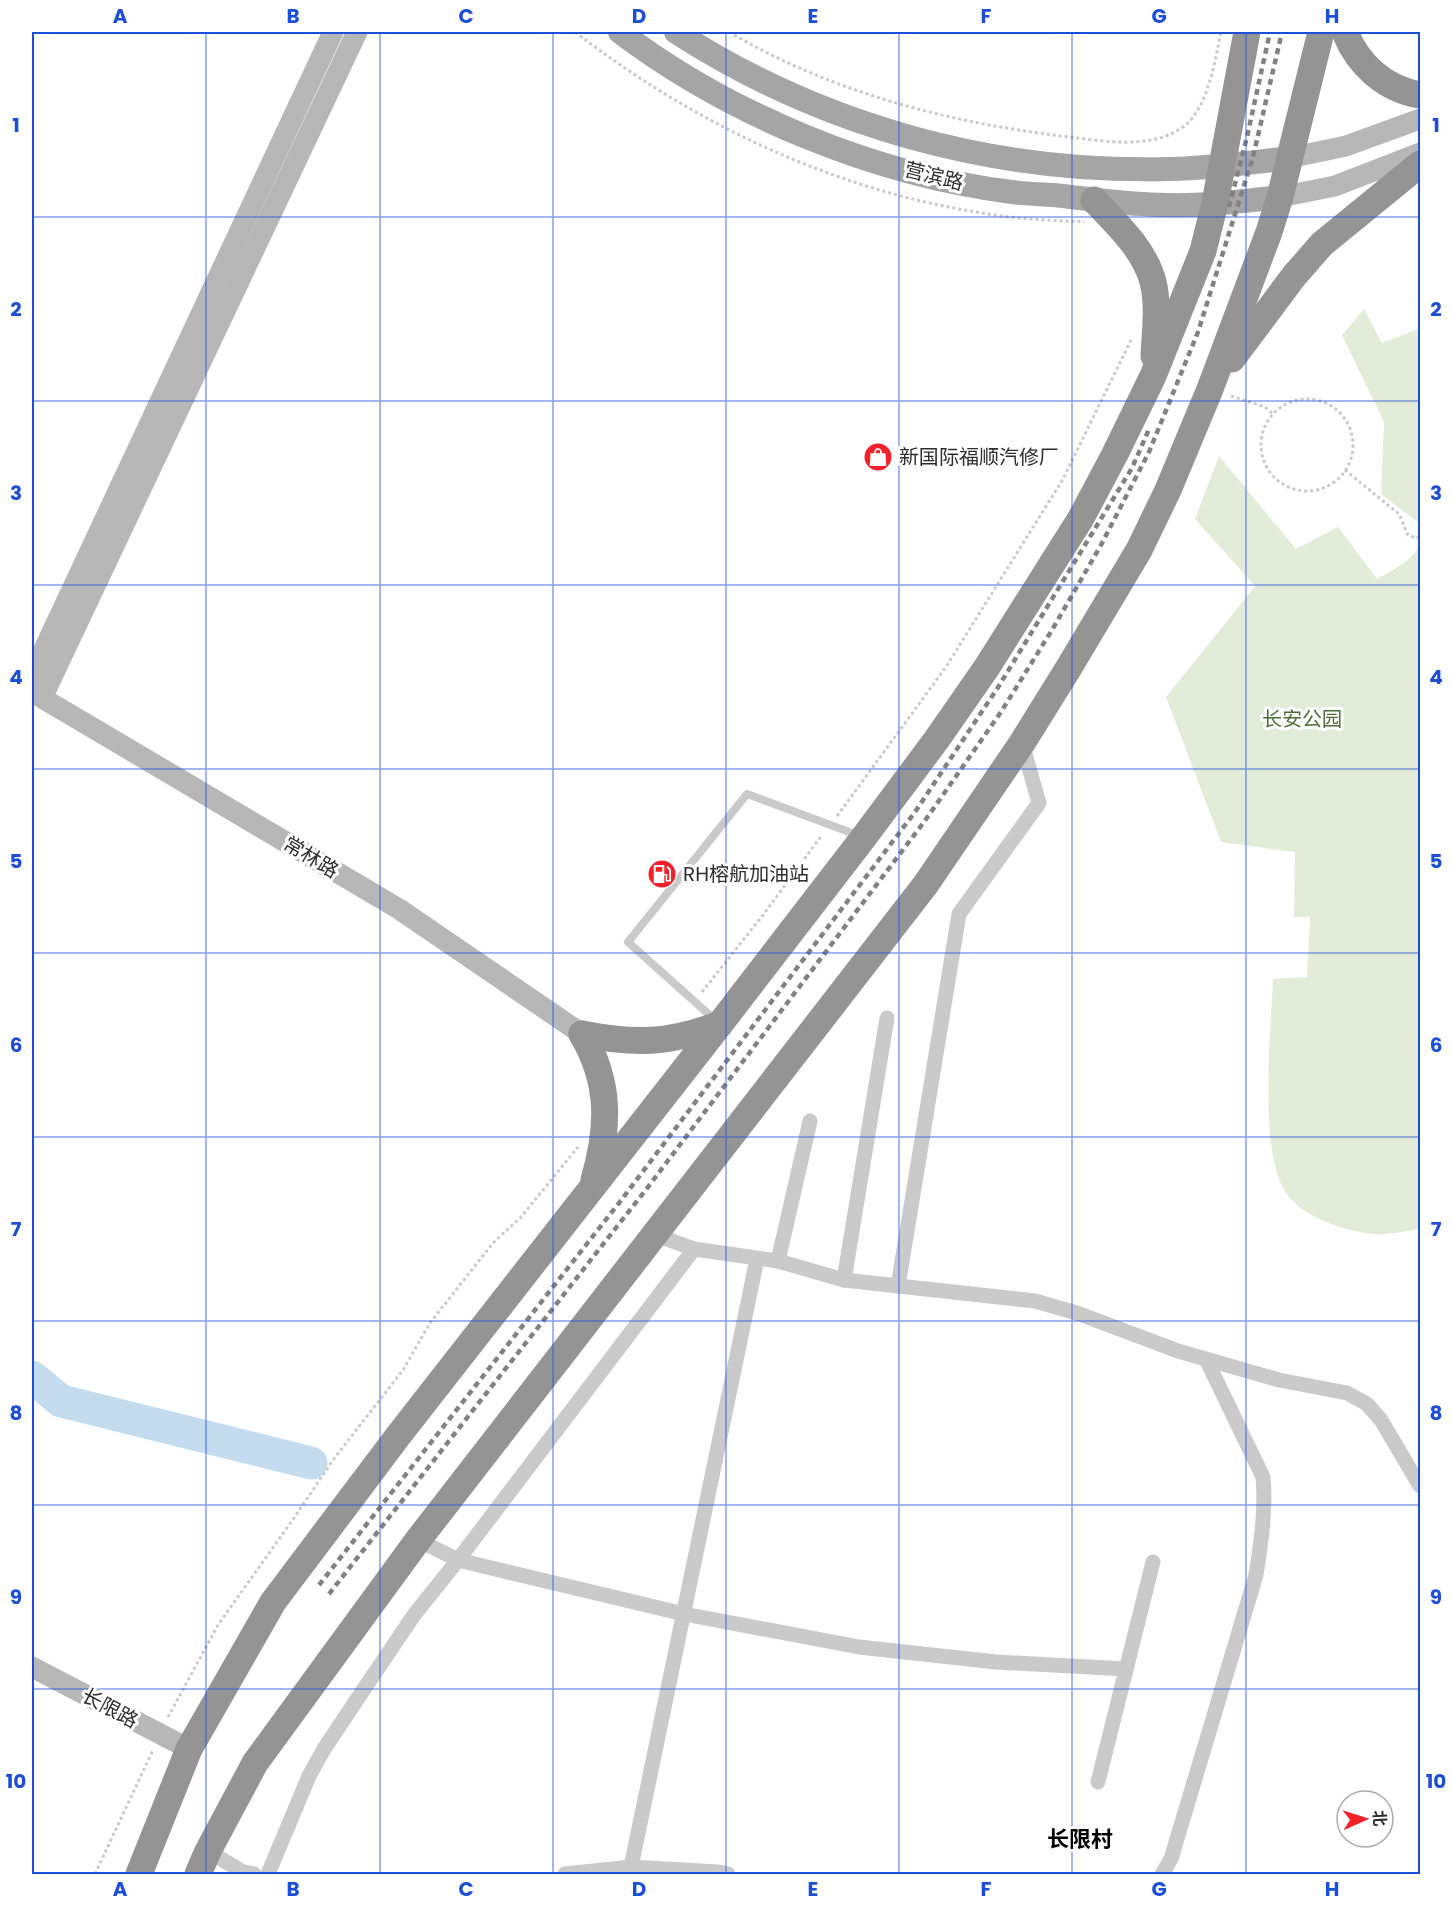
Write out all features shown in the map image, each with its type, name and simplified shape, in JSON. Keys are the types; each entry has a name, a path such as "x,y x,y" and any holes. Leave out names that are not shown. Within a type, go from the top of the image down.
{"highway":[{"path":"139,1875 189,1749 273,1602 392,1445 864,837 987,667 1081,518 1153,376 1203,251 1215,204 1247,32"},
{"path":"203,1863 255,1763 418,1540 926,884 1022,743 1139,549 1168,490 1210,389 1269,232 1280,197 1321,32"},
{"path":"1345,32 1359,59 1372,73 1393,88 1420,95"},
{"path":"1210,389 1264,315 1322,244 1420,164"},
{"path":"1090,212 1113,220 1143,259 1153,282 1155,307 1153,376"},
{"path":"582,1034 618,1041 645,1042 694,1035 720,1024"},
{"path":"582,1034 595,1060 605,1105 605,1130 591,1190"}],"main road":[{"name":"营滨路","path":"620,32 712,92 773,123 862,157 967,184 1013,192 1090,212 1215,204 1280,197"},
{"name":"营滨路","path":"676,32 736,67 789,94 871,127 976,153 1053,164 1170,169 1289,158"}],"street":[{"path":"32,675 333,32"},
{"path":"37,695 357,32"},
{"path":"1289,158 1346,146 1420,119"},
{"path":"1280,197 1335,186 1420,153"},
{"name":"常林路","path":"37,695 399,909 582,1034"},
{"path":"898,1286 959,914 1039,803 1022,743"},
{"path":"844,1280 887,1018"},
{"path":"778,1261 810,1121"},
{"path":"656,1235 694,1250 778,1261 844,1280 1035,1301 1077,1313 1178,1351 1279,1380 1347,1393 1366,1404 1381,1420 1420,1486"},
{"path":"268,1875 296,1804 324,1749 414,1615 694,1250"},
{"path":"631,1868 757,1259"},
{"path":"1162,1875 1171,1859 1252,1586 1261,1544 1265,1494 1263,1477 1206,1359"},
{"path":"418,1540 458,1560 684,1614 859,1647 996,1662 1126,1669"},
{"path":"1098,1782 1152,1562"},
{"name":"长限路","path":"32,1667 189,1749"},
{"path":"203,1863 254,1875"},
{"path":"565,1875 631,1868 719,1872 728,1875"}],"lane":[{"path":"720,1024 628,942 747,794 864,837"}],"path":[{"path":"575,32 622,66 705,118 767,149 832,175 893,195 1003,217 1090,212"},
{"path":"729,32 833,82 923,111 1010,129 1099,140 1141,142 1182,128 1192,119 1202,100 1213,69 1221,32"},
{"path":"695,1001 763,915 946,667 1063,479 1133,335"},
{"path":"1210,389 1265,407 1273,414"},
{"path":"1309,399 1324,402 1337,410 1347,422 1352,436 1352,451 1345,470 1339,478 1326,487 1312,491 1296,490 1282,485 1263,461 1261,446 1263,431 1273,414 1280,407 1294,400 1309,399"},
{"path":"1345,470 1400,514 1408,535 1417,538 1420,535"},
{"path":"95,1875 160,1734 218,1624 333,1460 403,1370 430,1323 493,1243 521,1217 584,1139"}],"green space":[{"path":"1364,309 1382,343 1420,328 1420,524 1381,494 1384,422 1342,335"},
{"name":"长安公园","path":"1219,456 1296,549 1338,527 1377,579 1408,560 1420,543 1420,1229 1375,1234 1351,1230 1326,1222 1293,1202 1277,1174 1272,1150 1268,1090 1273,979 1307,977 1310,917 1294,917 1295,852 1221,842 1166,697 1255,586 1195,519"}],"waterway":[{"path":"32,1377 61,1401 311,1463"}],"railway":[{"path":"1229,207 1270,32"},
{"path":"329,1594 648,1187 924,822 1001,712 1052,630 1101,545 1149,452 1198,332 1253,157 1282,32"},
{"path":"319,1585 619,1203 915,812 997,689 1132,468 1150,427"}],"place":[{"name":"新国际福顺汽修厂","path":"878,457"},
{"name":"RH榕航加油站","path":"662,874"}],"district":[{"name":"长限村","path":"1080,1839"}]}
